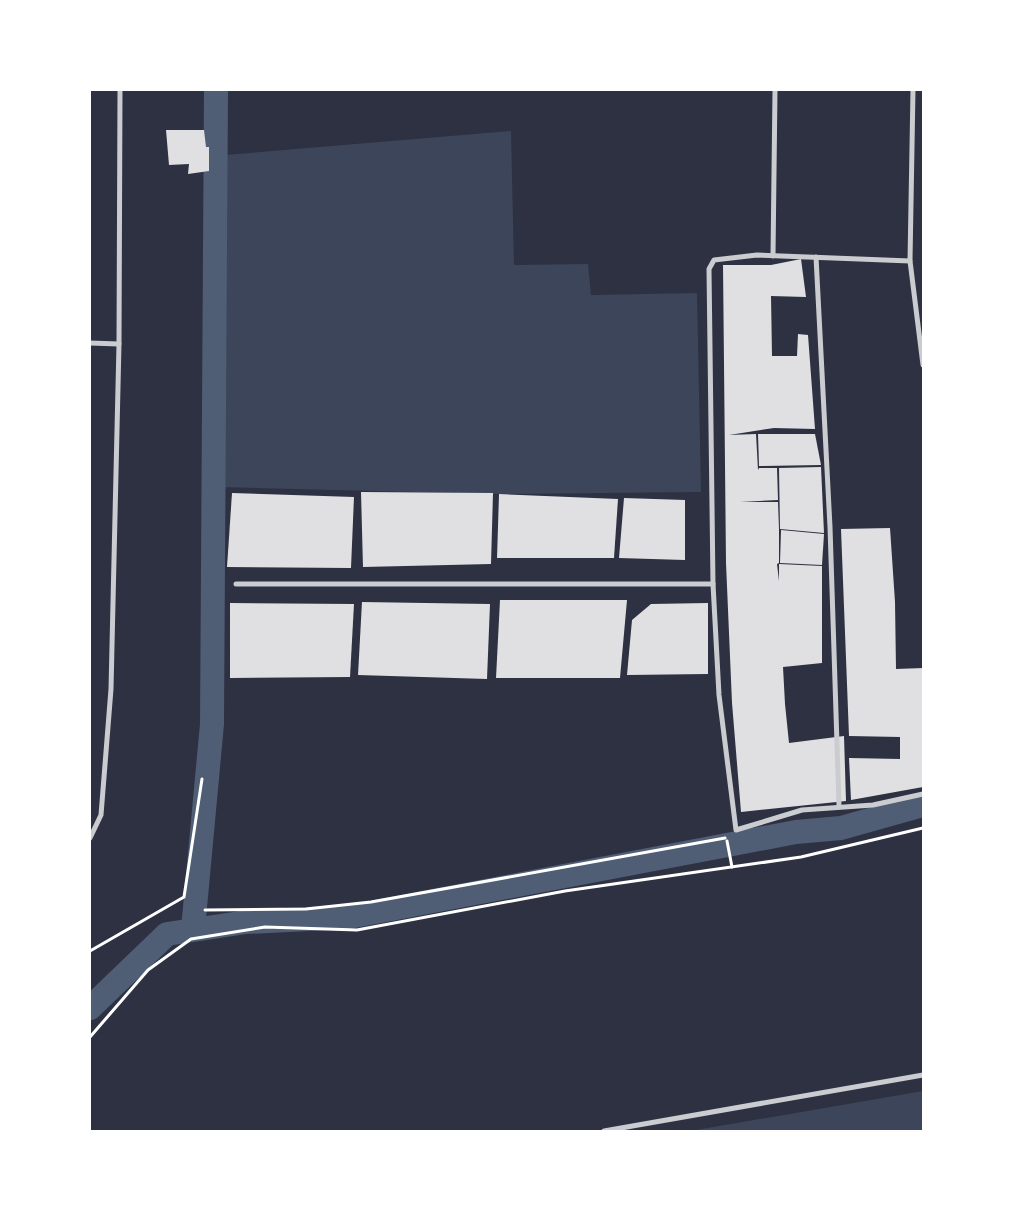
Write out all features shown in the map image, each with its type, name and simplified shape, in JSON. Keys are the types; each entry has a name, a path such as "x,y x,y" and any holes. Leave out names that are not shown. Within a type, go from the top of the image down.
{"street":[{"path":"90,838 101,815 111,689 119,344 120,90"},
{"path":"773,256 776,90"},
{"path":"913,90 910,261 923,365"},
{"path":"910,261 773,256 728,256 714,260 709,269 712,584 720,695 736,830 802,810 873,805 923,794"},
{"path":"816,258 830,527 839,806"},
{"path":"90,343 119,344"},
{"path":"236,584 712,584"},
{"path":"604,1131 923,1075"}],"path":[{"path":"90,951 184,897 202,779"},
{"path":"90,1037 148,970 191,939 266,927 357,930 565,891 801,857 923,828"},
{"path":"205,910 306,909 371,902 726,838 736,830"},
{"path":"727,840 732,867"}],"shaded area":[{"path":"511,131 514,265 588,264 591,295 697,293 701,492 499,494 216,487 225,155"},
{"path":"923,1091 923,1131 690,1131"}],"building":[{"path":"166,130 204,130 206,147 209,147 209,171 188,174 189,164 169,165"},
{"path":"801,259 806,297 771,296 772,356 797,356 798,334 808,335 815,429 774,428 729,435 756,434 758,470 759,468 777,468 778,500 740,502 778,502 779,563 777,564 779,581 779,564 822,566 822,663 783,667 789,743 844,736 846,801 741,812 732,703 726,563 723,265 771,265"},
{"path":"758,434 815,434 821,465 759,466"},
{"path":"821,467 824,533 780,529 779,468"},
{"path":"361,492 493,493 491,564 363,567"},
{"path":"232,493 354,497 351,568 227,567"},
{"path":"499,494 618,499 614,558 497,558"},
{"path":"624,498 685,500 685,560 619,558"},
{"path":"890,528 895,602 896,669 923,668 923,787 851,800 849,758 900,759 900,737 849,736 841,529"},
{"path":"781,530 824,534 822,565 780,563"},
{"path":"500,600 627,600 620,678 496,678"},
{"path":"362,602 490,604 487,679 358,675"},
{"path":"230,603 354,604 350,677 230,678"},
{"path":"708,603 708,674 627,675 632,620 651,604"}],"waterway":[{"path":"193,929 212,724 216,90"},
{"path":"90,1008 167,934 246,922 349,917 796,832 841,828 923,805"}]}
